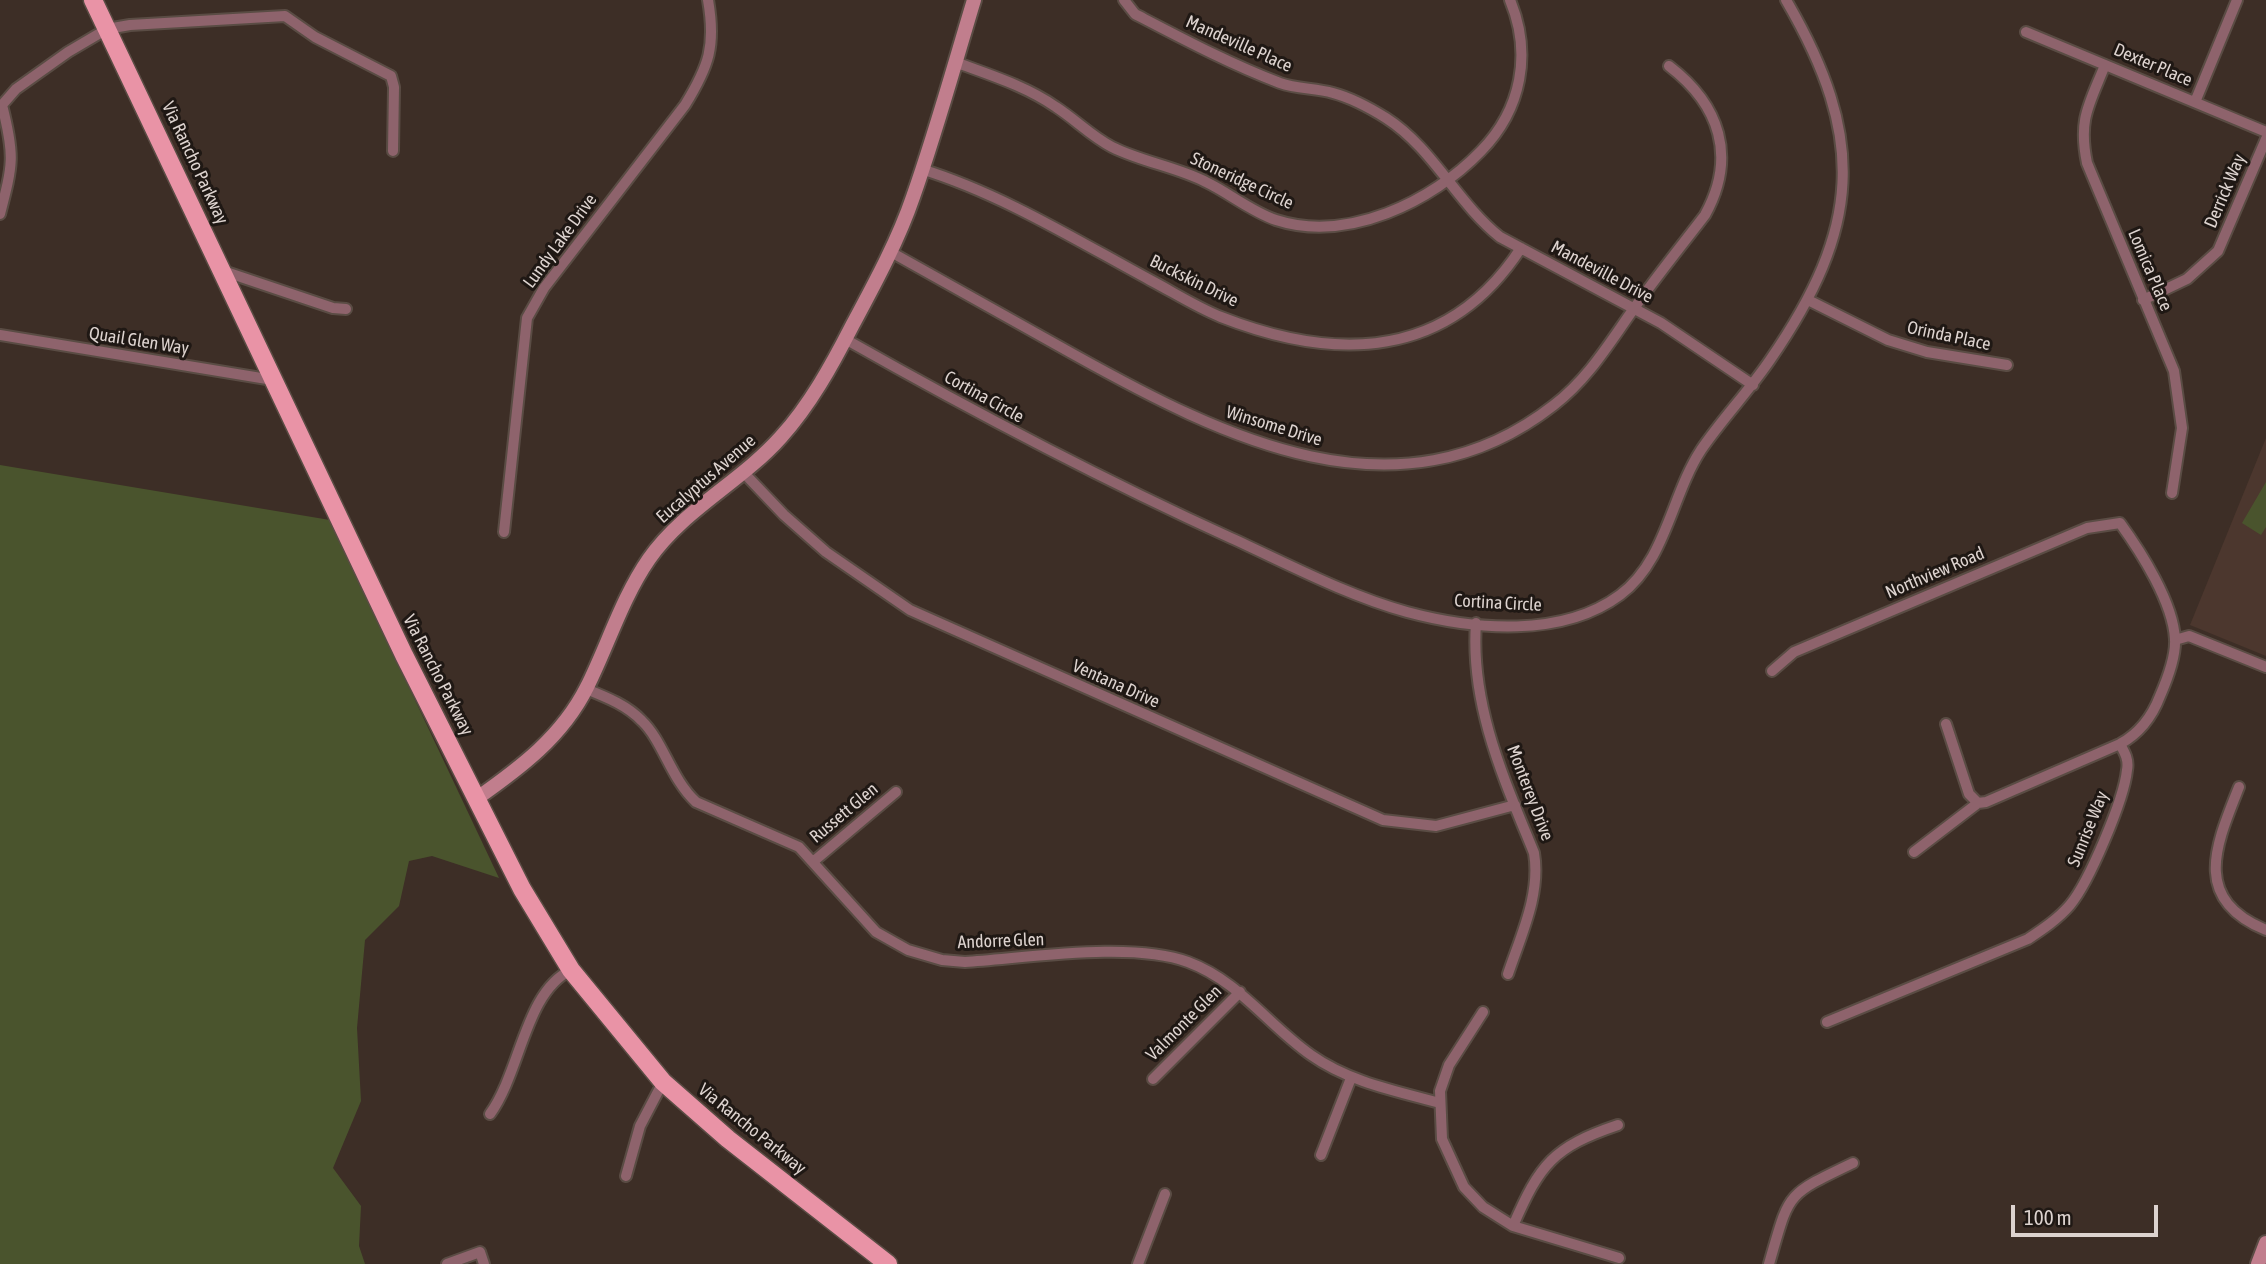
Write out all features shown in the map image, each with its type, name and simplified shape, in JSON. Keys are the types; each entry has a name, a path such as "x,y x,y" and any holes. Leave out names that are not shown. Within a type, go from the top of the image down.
{"main road":[{"name":"Via Rancho Parkway","path":"93,0 404,655 522,889 571,970 663,1082 728,1139 888,1264"}],"street":[{"name":"Lundy Lake Drive","path":"504,531 527,318 544,288 685,105 701,78 708,62 714,32 708,0"},
{"name":"Eucalyptus Avenue","path":"476,799 549,741 586,689 628,594 649,558 681,523 744,473 781,437 819,387 889,251 913,198 974,0"},
{"name":"Mandeville Place","path":"1124,0 1135,15 1245,70 1292,87 1331,92 1376,112 1409,136 1446,179"},
{"name":"Stoneridge Circle","path":"955,62 1017,84 1057,107 1090,134 1113,148 1204,181 1274,219 1301,226 1348,226 1368,222 1393,212 1473,160 1495,137 1516,98 1522,61 1519,23 1510,0"},
{"name":"Cortina Circle","path":"845,339 988,421 1106,482 1340,588 1408,612 1476,623 1530,625 1563,622 1594,612 1624,593 1652,560 1681,486 1701,450 1753,385 1808,300 1819,281 1836,233 1841,206 1843,153 1833,98 1815,50 1786,0"},
{"path":"2195,102 2237,0"},
{"path":"0,214 13,165 13,147 2,105 31,77 107,29 285,16 298,27 391,76 394,87 393,151"},
{"name":"Dexter Place","path":"2026,32 2266,132"},
{"name":"Lomica Place","path":"2105,65 2082,121 2082,136 2087,163 2174,371 2182,428 2172,493"},
{"name":"Winsome Drive","path":"889,251 1191,417 1256,442 1345,464 1387,466 1464,453 1519,429 1554,405 1583,380 1705,215 1716,194 1723,160 1711,113 1703,98 1669,66"},
{"name":"Derrick Way","path":"2143,300 2187,279 2218,251 2266,139"},
{"name":"Buckskin Drive","path":"921,169 999,199 1219,317 1289,338 1334,345 1381,344 1425,333 1459,315 1484,296 1521,248"},
{"name":"Mandeville Drive","path":"1446,179 1481,222 1521,248 1633,309 1724,363 1753,385"},
{"path":"223,271 333,308 346,309"},
{"name":"Orinda Place","path":"1808,300 1888,340 1927,352 2007,365"},
{"name":"Quail Glen Way","path":"0,335 11,339 273,380"},
{"name":"Ventana Drive","path":"744,473 784,515 826,552 910,610 1383,820 1436,827 1515,805"},
{"name":"Northview Road","path":"1772,671 1794,652 2087,528 2120,523 2142,555 2169,614 2175,640"},
{"name":"Monterey Drive","path":"1476,623 1474,646 1478,694 1490,741 1534,853 1537,868 1533,899 1508,974"},
{"path":"1914,852 1978,803 1986,803 2134,737 2144,726 2166,683 2175,640 2189,636 2266,667"},
{"name":"Andorre Glen","path":"586,689 615,701 644,722 686,793 696,802 713,812 775,834 799,848 814,861 852,909 876,932 908,950 942,960 965,962 1133,951 1159,954 1210,972 1240,992 1311,1055 1351,1078 1440,1103"},
{"path":"1946,724 1969,794 1978,803"},
{"name":"Sunrise Way","path":"1827,1022 2028,939 2054,921 2085,883 2121,792 2127,770 2127,756 2120,744"},
{"path":"2239,787 2218,842 2214,860 2216,880 2222,897 2236,913 2266,930"},
{"name":"Russett Glen","path":"814,861 896,792"},
{"path":"490,1114 504,1095 532,1016 546,988 556,976 571,970"},
{"name":"Valmonte Glen","path":"1153,1079 1240,992"},
{"path":"1483,1012 1449,1065 1440,1091 1442,1139 1464,1187 1483,1207 1513,1226 1619,1258"},
{"path":"1321,1155 1351,1078"},
{"path":"626,1176 640,1126 663,1082"},
{"path":"1513,1226 1531,1184 1552,1158 1582,1137 1618,1125"},
{"path":"1769,1264 1781,1218 1791,1198 1807,1186 1853,1163"},
{"path":"1138,1264 1165,1194"},
{"path":"2258,1264 2266,1243"},
{"path":"446,1264 480,1252 484,1264"}],"shaded area":[{"path":"2266,438 2266,656 2190,625"}],"green space":[{"path":"0,465 330,520 499,878 432,856 409,861 399,906 365,940 357,1028 361,1101 333,1168 361,1206 359,1246 365,1264 0,1264"},
{"path":"2266,482 2266,527 2261,535 2242,523"}]}
